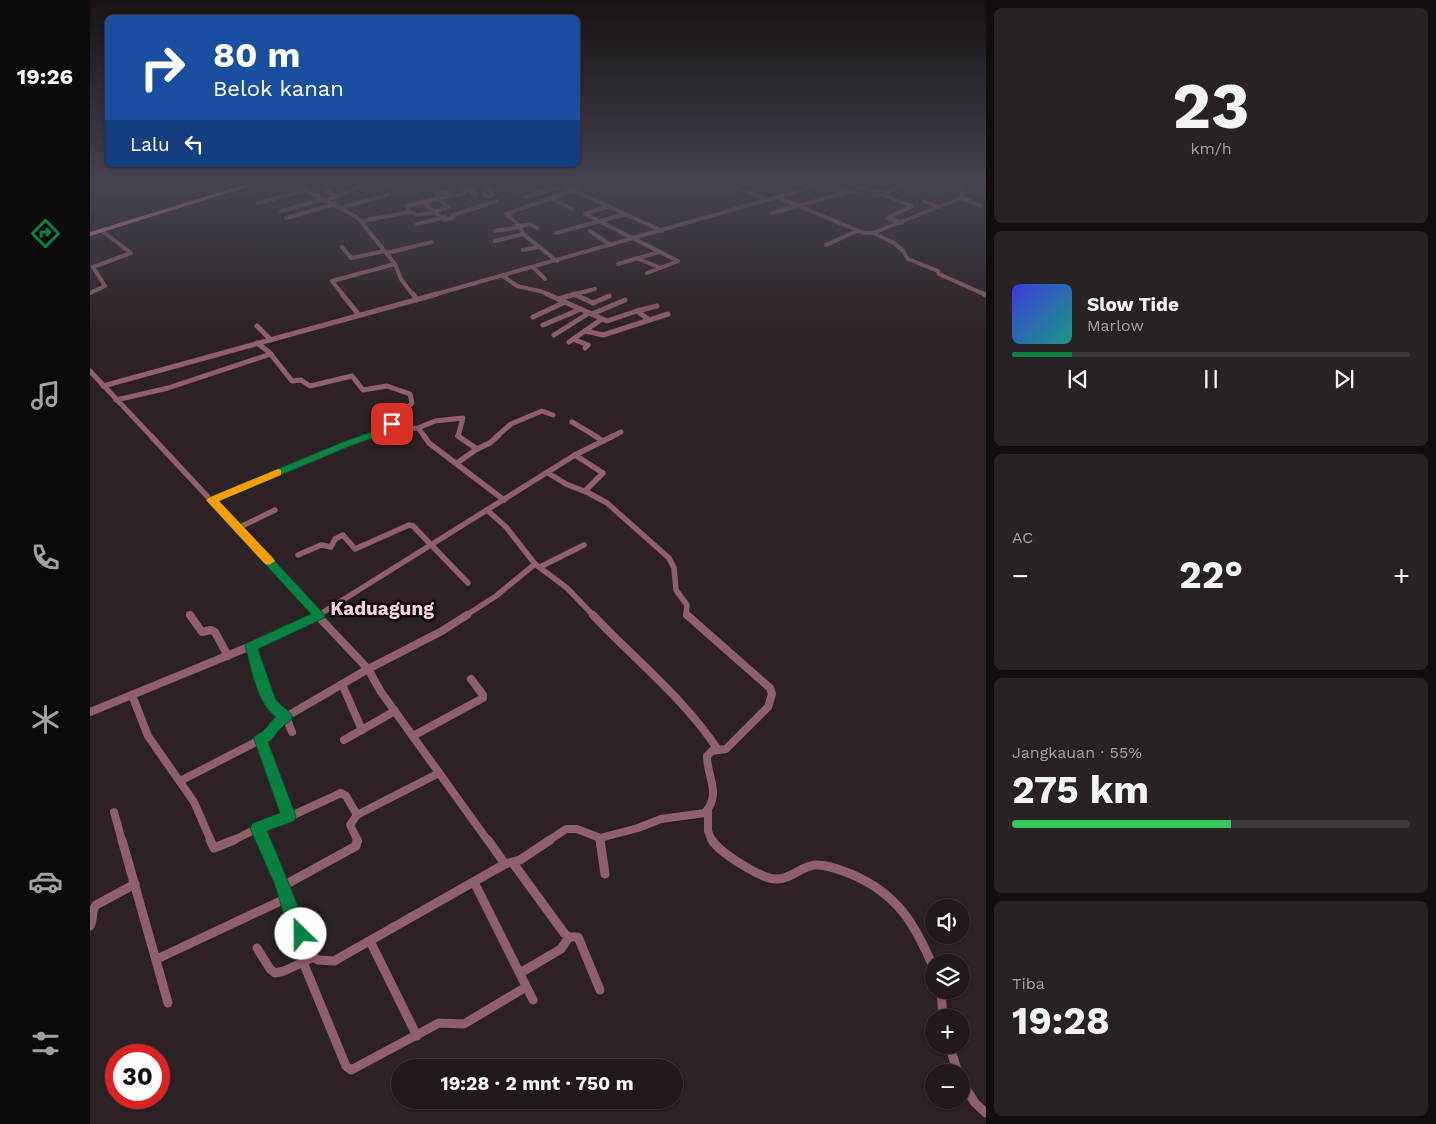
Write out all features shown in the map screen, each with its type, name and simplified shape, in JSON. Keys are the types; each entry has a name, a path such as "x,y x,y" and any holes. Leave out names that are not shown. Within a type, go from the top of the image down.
{"street":[{"path":"90,293 105,286 91,266 131,253 107,234"},
{"path":"371,234 395,264 401,279 417,300"},
{"path":"495,241 521,234"},
{"path":"524,234 557,261"},
{"path":"595,234 610,246"},
{"path":"623,234 678,261 647,273"},
{"path":"103,386 649,234"},
{"path":"826,245 848,234"},
{"path":"876,234 894,243 903,250 908,258 986,295"},
{"path":"342,247 351,258 432,242"},
{"path":"523,250 538,247"},
{"path":"618,264 659,252"},
{"path":"637,258 660,268"},
{"path":"359,315 332,281 395,264"},
{"path":"533,268 545,279"},
{"path":"334,273 339,278"},
{"path":"503,276 517,286 540,291 609,322 637,311 657,306"},
{"path":"558,299 596,289"},
{"path":"574,294 593,303 608,296"},
{"path":"554,335 591,314 625,300"},
{"path":"533,317 565,302"},
{"path":"544,325 581,309"},
{"path":"637,311 648,319"},
{"path":"585,330 603,335 668,314"},
{"path":"585,348 588,345 571,341 602,319"},
{"path":"257,326 271,340"},
{"path":"257,343 271,354 292,381 301,380 307,386 350,376 354,378 363,390 387,386 410,394 412,398 411,406 388,429"},
{"path":"116,400 168,388 243,365 271,354"},
{"path":"90,371 368,669 381,692 439,773 509,864 569,937"},
{"path":"457,463 490,442 517,421 542,411 553,415"},
{"path":"212,500 339,447 388,429 418,428 435,421 461,417 464,419 458,436 477,449"},
{"path":"572,422 603,441"},
{"path":"418,428 429,443 504,500"},
{"path":"90,712 228,656 319,615 430,544 576,456 621,432"},
{"path":"576,456 604,473 586,488 586,492"},
{"path":"548,473 566,484 607,503 670,558 674,568 676,590 686,602 687,616 770,688 772,694 768,707 726,749 712,751 707,756 707,763 713,780 714,794 708,810 708,833 718,848 728,856 772,879 779,879 809,866 824,866 852,875 887,894 896,902 912,926 926,954"},
{"path":"238,528 274,510"},
{"path":"487,510 506,527 538,565 571,589 610,633 680,702 718,750"},
{"path":"298,555 321,545 331,547 335,539 343,535 355,549 409,525 413,526 468,583"},
{"path":"180,781 270,734 274,726 286,717 368,669 442,632 538,565 584,545"},
{"path":"189,614 202,632 211,630 214,632 228,656"},
{"path":"251,646 268,698 273,707 286,717 292,732"},
{"path":"413,736 483,698 483,695 471,679"},
{"path":"342,684 362,730"},
{"path":"132,696 148,736 194,802 214,848 218,848 258,828 341,793 346,796 356,814"},
{"path":"344,740 395,711"},
{"path":"260,739 289,816"},
{"path":"283,886 356,846 358,842 350,825 356,814 439,773"},
{"path":"258,828 283,886 298,929 310,953 326,963 334,961 509,864 566,829 577,829 600,838 638,828 661,819 681,815 699,815 708,810"},
{"path":"114,812 168,1003"},
{"path":"600,838 605,874"},
{"path":"474,882 533,1000"},
{"path":"90,926 94,921 93,909 96,904 135,884"},
{"path":"157,959 287,898"},
{"path":"520,973 560,949 569,937 576,936 580,939 600,990"},
{"path":"370,941 417,1036"},
{"path":"257,948 270,969 275,973 284,971 314,957"},
{"path":"303,962 348,1069 354,1070 440,1023 464,1024 526,987"},
{"path":"970,1096 981,1110 986,1113"}],"slow traffic":[{"path":"269,561 212,500 278,473"}],"district":[{"name":"Kaduagung","path":"382,608"}],"route":[{"path":"301,934 293,918 283,884 258,828 289,816 260,739 270,734 277,722 286,717 273,707 268,698 266,687 251,646 319,615 212,500 316,456 388,429 392,424"}]}
